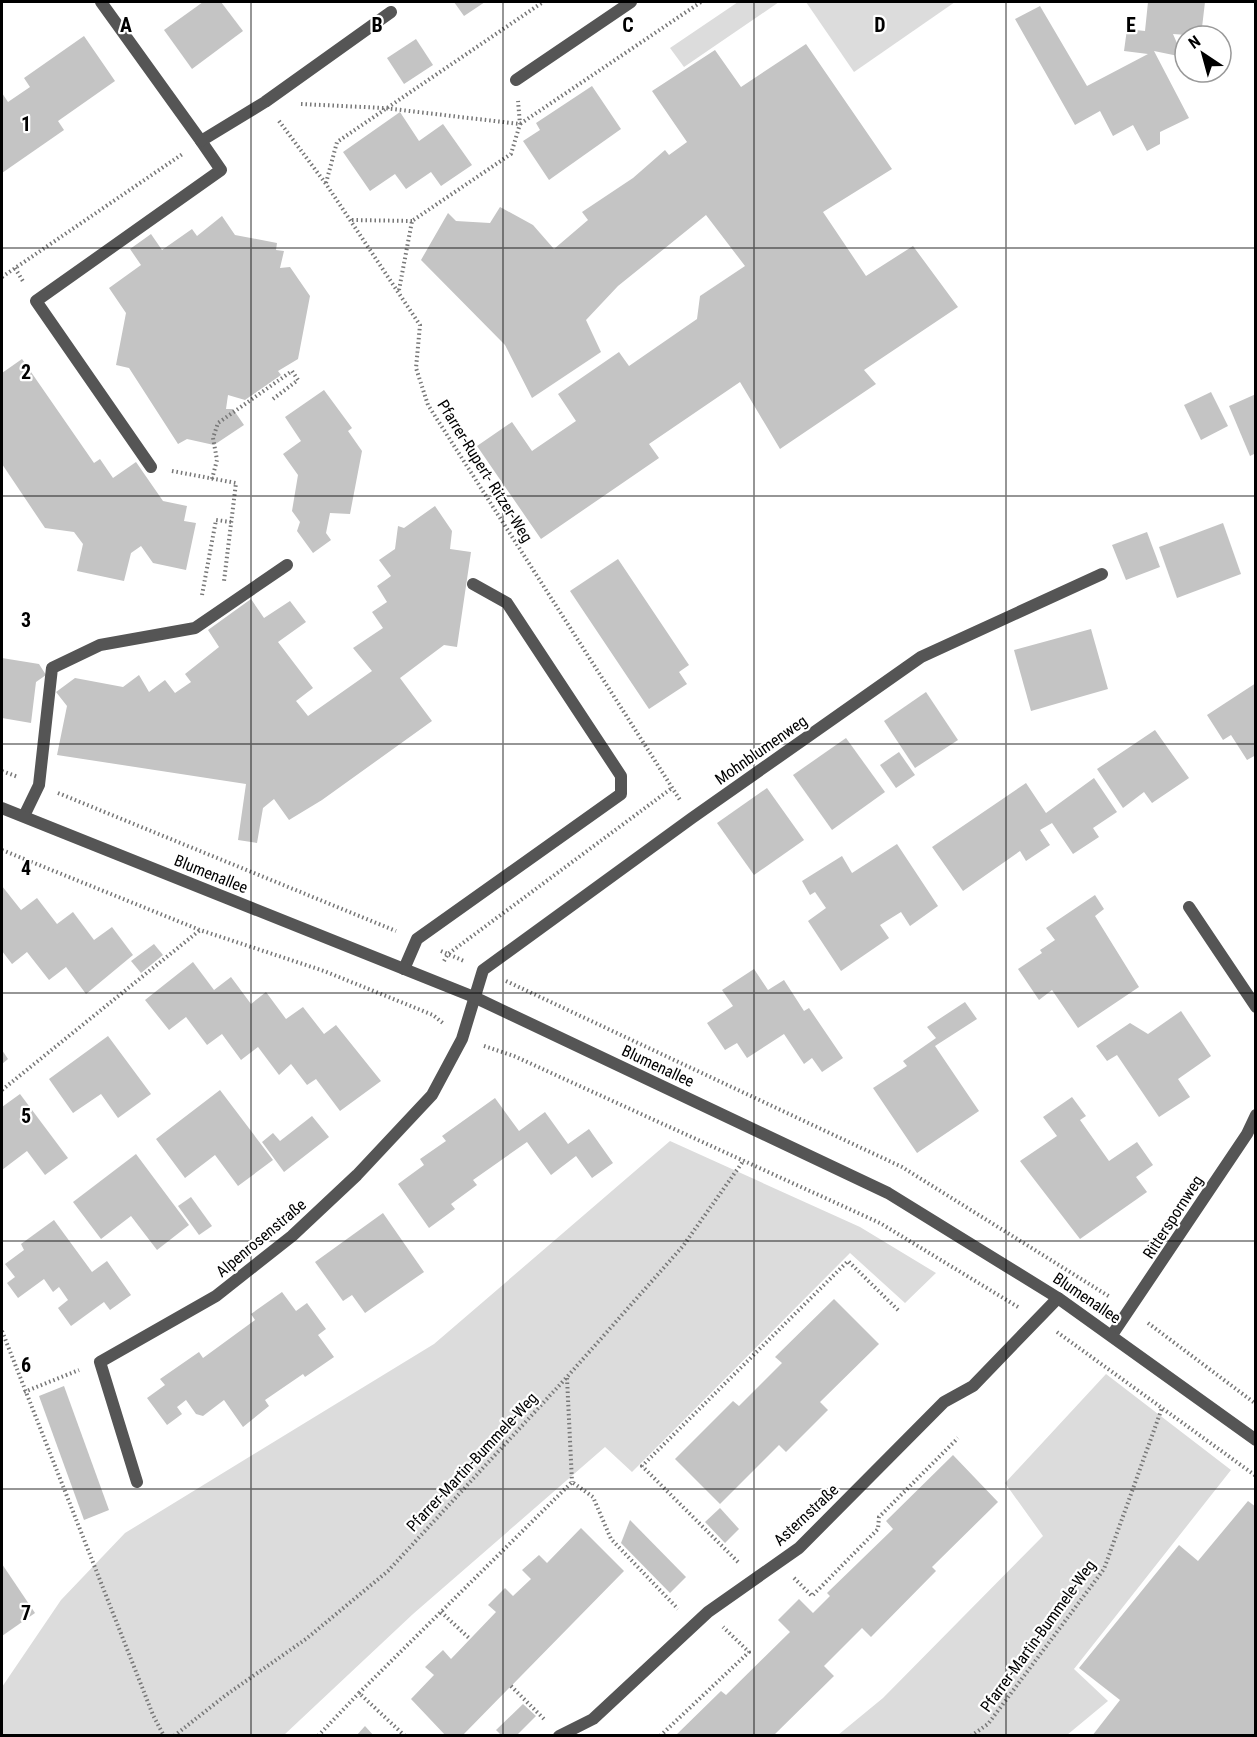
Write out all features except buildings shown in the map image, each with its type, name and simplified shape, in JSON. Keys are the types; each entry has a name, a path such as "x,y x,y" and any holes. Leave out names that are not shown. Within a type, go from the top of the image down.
{"street":[{"path":"100,2 220,170 36,301 151,467"},
{"path":"516,80 631,2"},
{"path":"201,141 265,102 391,12"},
{"path":"24,816 39,785 52,668 100,645 195,628 287,565"},
{"name":"Mohnblumenweg","path":"474,997 483,970 692,818 921,657 1102,574"},
{"path":"404,969 417,939 621,794 621,776 507,603 473,584"},
{"name":"Blumenallee","path":"2,808 474,997 888,1193 1058,1298 1256,1440"},
{"path":"1189,908 1256,1007"},
{"name":"Alpenrosenstraße","path":"100,1362 216,1296 292,1236 357,1175 432,1095 462,1039 474,997"},
{"name":"Ritterspornweg","path":"1112,1335 1247,1134 1256,1114"},
{"name":"Asternstraße","path":"560,1735 593,1719 708,1612 799,1548 944,1402 973,1386 1058,1298"},
{"path":"100,1362 137,1482"}],"path":[{"path":"326,184 337,142 543,2"},
{"path":"351,220 412,221 511,153 520,124 516,80"},
{"name":"Pfarrer-Rupert- Ritzer-Weg","path":"265,102 326,184 420,325 416,368 428,405 692,818"},
{"path":"2,277 201,141"},
{"path":"398,291 412,221"},
{"path":"212,479 217,460 213,438 218,423 292,371 298,380 273,399"},
{"path":"151,467 236,483 229,544"},
{"path":"201,600 216,520 231,522"},
{"path":"418,1009 431,980 448,954 672,788"},
{"path":"2,850 200,930 324,970 433,1015 462,1039 514,1056 880,1223 1039,1319 1256,1476"},
{"path":"2,1090 200,930"},
{"name":"Pfarrer-Martin-Bummele-Weg","path":"174,1736 226,1695 306,1639 388,1571 567,1377 683,1246 744,1160"},
{"path":"755,1580 642,1466 848,1261 899,1311"},
{"path":"2,1331 24,1392 153,1715 164,1736"},
{"path":"24,1392 100,1362"},
{"path":"318,1736 572,1482 567,1377"},
{"name":"Pfarrer-Martin-Bummele-Weg","path":"971,1736 988,1725 1104,1569 1162,1408"},
{"path":"779,1563 812,1596 878,1529 879,1517 958,1438"},
{"path":"572,1482 593,1497 611,1539 694,1625"},
{"path":"441,1612 470,1639"},
{"path":"660,1736 749,1652 708,1612"},
{"path":"511,1686 560,1735"},
{"path":"359,1693 405,1736"}],"shaded area":[{"path":"738,2 779,2 684,67 670,48"},
{"path":"806,2 955,2 854,72"},
{"path":"670,1141 860,1227 936,1273 905,1303 850,1253 632,1472 605,1447 413,1614 284,1735 2,1735 2,1687 61,1600 125,1533 434,1344"},
{"path":"1106,1374 1231,1470 1074,1669 1108,1701 1067,1735 838,1735 883,1698 1043,1536 1005,1483"}]}
